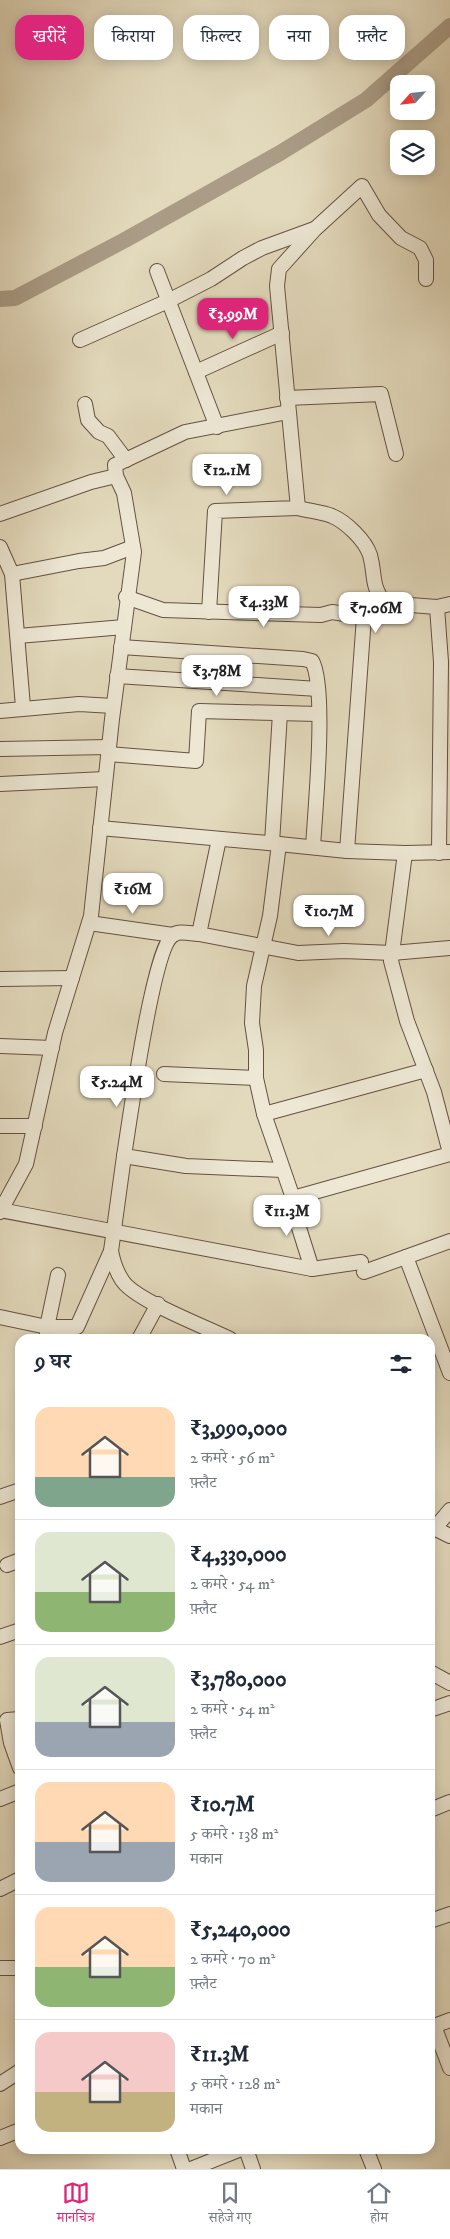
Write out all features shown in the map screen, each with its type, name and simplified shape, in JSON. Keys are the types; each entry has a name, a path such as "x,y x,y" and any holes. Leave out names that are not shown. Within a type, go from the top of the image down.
{"street":[{"path":"298,508 277,286 280,269 315,229 362,186 379,215 401,238 420,248 426,260 426,279"},
{"path":"80,340 168,301 211,279 262,248 315,229"},
{"path":"157,271 217,426"},
{"path":"196,372 282,333"},
{"path":"396,454 381,394 287,405 217,426 185,432 115,465 116,476 124,493 133,547 89,923 52,1048 26,1164 0,1210 312,1269 363,1267 406,1257 450,1242"},
{"path":"85,404 88,420 99,432 108,436 126,460"},
{"path":"0,514 91,482 116,476"},
{"path":"100,828 347,851 445,853 441,662 444,605 384,603 375,589 370,556 357,536 342,522 331,516 298,508 215,511 209,612"},
{"path":"0,547 13,580 23,707"},
{"path":"0,590 13,580 104,558 133,547"},
{"path":"126,598 163,610 321,615 332,612 364,617 347,851"},
{"path":"18,636 124,627"},
{"path":"121,647 303,659 312,662 316,670 319,714 314,847"},
{"path":"117,676 318,689"},
{"path":"0,711 23,707 79,704 114,706"},
{"path":"0,749 108,751 196,761 200,711 319,714"},
{"path":"280,713 276,844 270,916 254,995 252,1022 256,1050 256,1078 264,1114 293,1198 295,1216 312,1269"},
{"path":"0,784 105,779"},
{"path":"199,934 219,838"},
{"path":"293,1198 450,1153 434,1092 407,1021 391,960 405,853"},
{"path":"89,923 173,935 182,933 199,934 298,953 344,951 392,953 450,948"},
{"path":"0,1317 47,1333 77,1327 111,1251 143,1036 162,956 168,940 173,935"},
{"path":"0,979 72,978"},
{"path":"0,1046 52,1048"},
{"path":"264,1114 426,1070"},
{"path":"164,1074 256,1078"},
{"path":"0,1126 35,1126"},
{"path":"124,1156 186,1166 282,1170"},
{"path":"111,1251 113,1262 122,1281 135,1293 158,1304 204,1333"},
{"path":"406,1257 435,1334"},
{"path":"47,1333 58,1275"},
{"path":"142,1334 158,1304"},
{"path":"435,1334 450,1374"},
{"path":"0,1497 15,1492"},
{"path":"435,1524 450,1510"},
{"path":"435,1528 450,1536"},
{"path":"0,1637 15,1632"},
{"path":"435,1675 450,1683"},
{"path":"435,1708 450,1703"},
{"path":"15,1719 7,1720 15,1754"},
{"path":"0,1799 15,1793"},
{"path":"435,1808 450,1802"},
{"path":"0,1890 15,1882"},
{"path":"435,1920 450,1914"},
{"path":"0,1968 15,1968"},
{"path":"435,2026 450,2020"},
{"path":"435,2034 450,2068"},
{"path":"0,2084 15,2074"},
{"path":"0,2138 15,2132"},
{"path":"179,2154 184,2169"},
{"path":"191,2169 228,2154"},
{"path":"248,2154 253,2169"},
{"path":"368,2154 374,2169"}],"waterway":[{"path":"0,299 15,298 125,240 280,153 366,100 450,26"}]}
